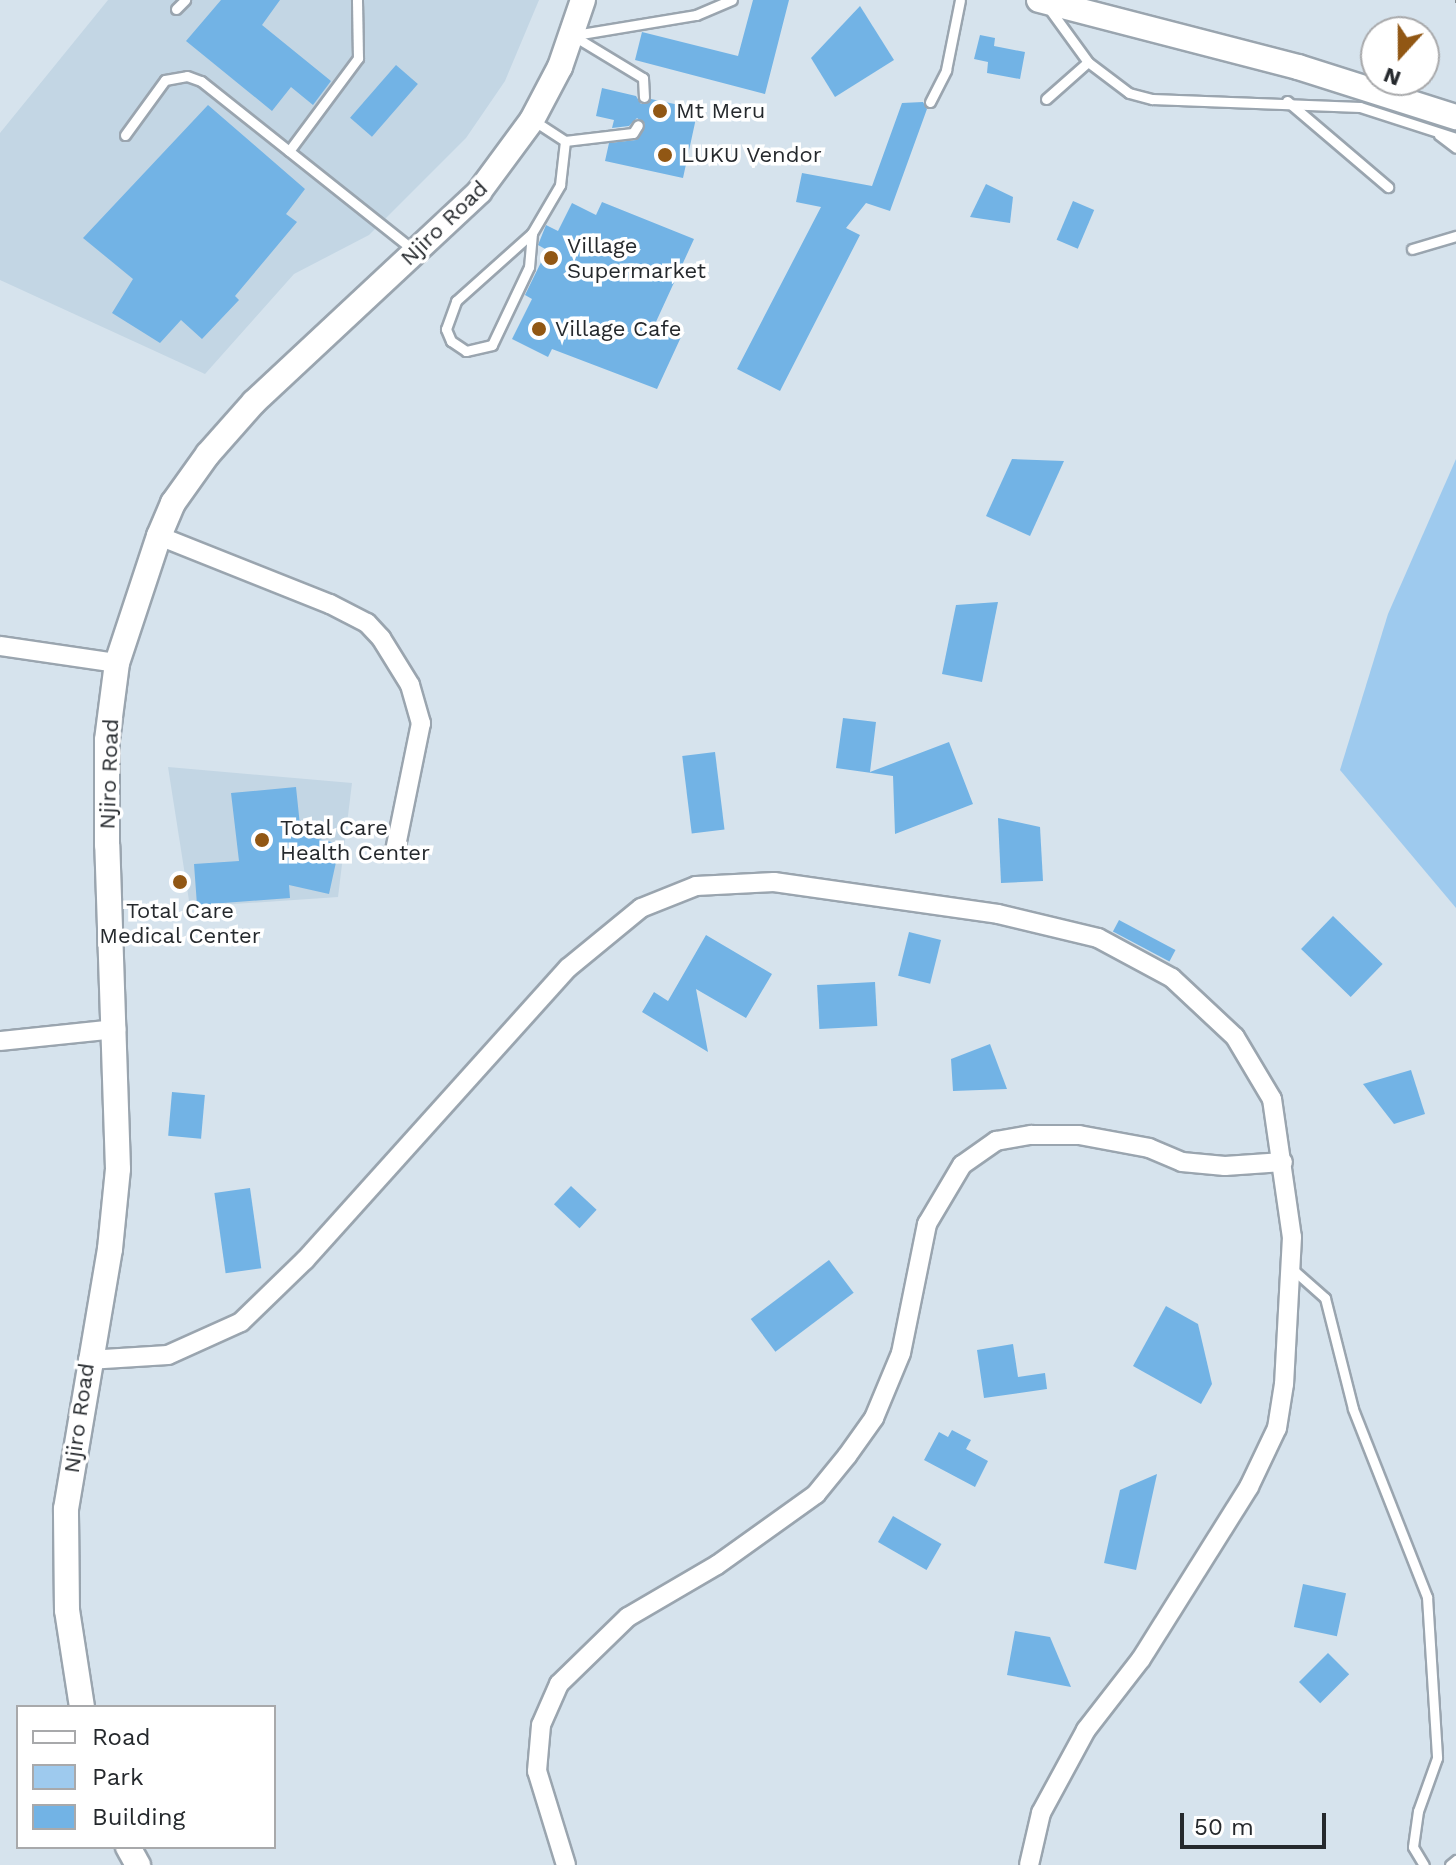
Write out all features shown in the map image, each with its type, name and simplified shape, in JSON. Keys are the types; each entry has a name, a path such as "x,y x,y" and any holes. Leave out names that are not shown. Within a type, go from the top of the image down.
{"street":[{"name":"Njiro Road","path":"82,1705 67,1610 66,1509 88,1360 110,1249 118,1169 116,1029 107,830 107,740 117,663 173,503 208,454 254,402 479,192 532,120 572,35 583,0"},
{"path":"1042,0 1298,67 1456,117"},
{"path":"159,536 330,604 367,623 381,638 410,685 421,723 395,851"},
{"path":"0,646 117,663"},
{"path":"88,1360 168,1355 241,1322 305,1260 568,968 641,908 696,886 774,882 836,888 998,914 1098,938 1172,978 1235,1037 1272,1099 1283,1162 1290,1267 1277,1428 1249,1487 1200,1567 1064,1769 1041,1813 1029,1865"},
{"path":"0,1041 116,1029"},
{"path":"566,1865 537,1771 541,1725 559,1684 628,1617 717,1565 816,1494 847,1456 874,1418 901,1353 927,1224 962,1165 996,1141 1031,1135 1079,1135 1149,1148 1182,1162 1283,1162"}],"lane":[{"path":"176,9 185,0"},
{"path":"289,151 358,58 357,0"},
{"path":"572,35 696,15 732,0"},
{"path":"930,102 946,70 960,0"},
{"path":"1042,0 1088,62 1114,85 1152,99 1287,101 1360,107 1456,138"},
{"path":"572,35 643,78 644,97"},
{"path":"1046,99 1088,62"},
{"path":"125,135 165,80 187,76 201,81 415,251"},
{"path":"1287,101 1388,187"},
{"path":"532,120 565,141 633,133 638,125"},
{"path":"1433,131 1456,148"},
{"path":"532,233 529,267 492,345 466,351 451,341 446,329 456,301 532,233 560,185 565,141"},
{"path":"1412,249 1456,236"},
{"path":"1290,1267 1325,1298 1353,1409 1427,1597 1437,1758 1418,1811 1413,1847 1424,1865"},
{"path":"1450,1865 1456,1860"}],"shaded area":[{"path":"108,0 539,0 505,81 466,138 369,235 294,274 205,374 0,280 0,133"},
{"name":"Total Care Health Center","path":"168,767 352,783 338,897 190,907"}],"green space":[{"path":"1456,459 1456,908 1340,770 1388,614"}],"building":[{"path":"221,0 280,0 262,25 331,81 313,105 291,87 272,111 186,41"},
{"path":"753,0 789,0 765,94 635,60 642,32 738,56"},
{"path":"860,6 894,60 835,97 811,58"},
{"path":"980,35 995,38 994,46 1025,52 1020,79 987,73 988,62 974,59"},
{"path":"396,65 418,84 372,137 350,118"},
{"path":"602,88 636,96 641,104 651,99 698,109 683,178 605,161 609,143 636,140 645,124 637,118 629,126 612,128 614,120 596,116"},
{"path":"923,102 927,109 890,211 866,203 846,228 860,235 780,391 737,369 821,207 796,202 802,173 872,186 902,103"},
{"path":"208,105 305,189 286,214 297,222 235,296 239,300 202,339 181,320 160,343 112,313 133,279 83,238"},
{"path":"986,184 1013,197 1010,223 970,217"},
{"path":"1073,201 1094,210 1078,249 1057,240"},
{"path":"602,202 694,239 655,324 681,337 657,389 552,349 548,357 512,339 532,299 525,295 547,250 538,245 546,225 558,231 572,203 596,215"},
{"path":"1012,459 1064,461 1030,536 986,516"},
{"path":"998,602 982,682 942,674 956,605"},
{"path":"843,718 876,722 870,772 949,742 973,804 895,834 893,776 836,768"},
{"path":"715,752 725,829 692,833 682,756"},
{"path":"296,787 301,835 340,844 329,894 289,885 290,898 197,905 194,864 239,861 231,793"},
{"path":"998,818 1040,827 1043,881 1001,883"},
{"path":"1333,916 1383,964 1351,997 1301,949"},
{"path":"1119,920 1176,950 1169,962 1113,931"},
{"path":"909,932 941,940 930,984 898,976"},
{"path":"706,935 772,974 746,1018 696,989 708,1052 642,1012 654,992 668,1001"},
{"path":"875,982 877,1026 819,1029 817,985"},
{"path":"990,1044 1007,1089 953,1091 951,1059"},
{"path":"1411,1070 1425,1114 1394,1124 1363,1084"},
{"path":"172,1092 205,1095 201,1139 168,1136"},
{"path":"571,1186 597,1210 580,1228 554,1204"},
{"path":"250,1188 261,1268 226,1273 214,1193"},
{"path":"829,1260 854,1293 775,1352 751,1319"},
{"path":"1166,1306 1198,1324 1212,1384 1201,1404 1133,1366"},
{"path":"1013,1344 1018,1377 1045,1373 1047,1389 984,1398 977,1350"},
{"path":"952,1430 971,1440 966,1449 988,1461 975,1487 924,1460 939,1432 948,1437"},
{"path":"1157,1474 1136,1570 1104,1563 1120,1490"},
{"path":"893,1516 941,1544 926,1570 878,1542"},
{"path":"1303,1584 1346,1593 1337,1636 1294,1627"},
{"path":"1015,1631 1050,1637 1071,1687 1007,1675"},
{"path":"1328,1653 1349,1674 1320,1703 1299,1682"}],"place":[{"name":"Mt Meru","path":"660,111"},
{"name":"LUKU Vendor","path":"665,155"},
{"name":"Village Supermarket","path":"551,258"},
{"name":"Village Cafe","path":"539,329"},
{"name":"Total Care Health Center","path":"262,840"},
{"name":"Total Care Medical Center","path":"180,882"}]}
